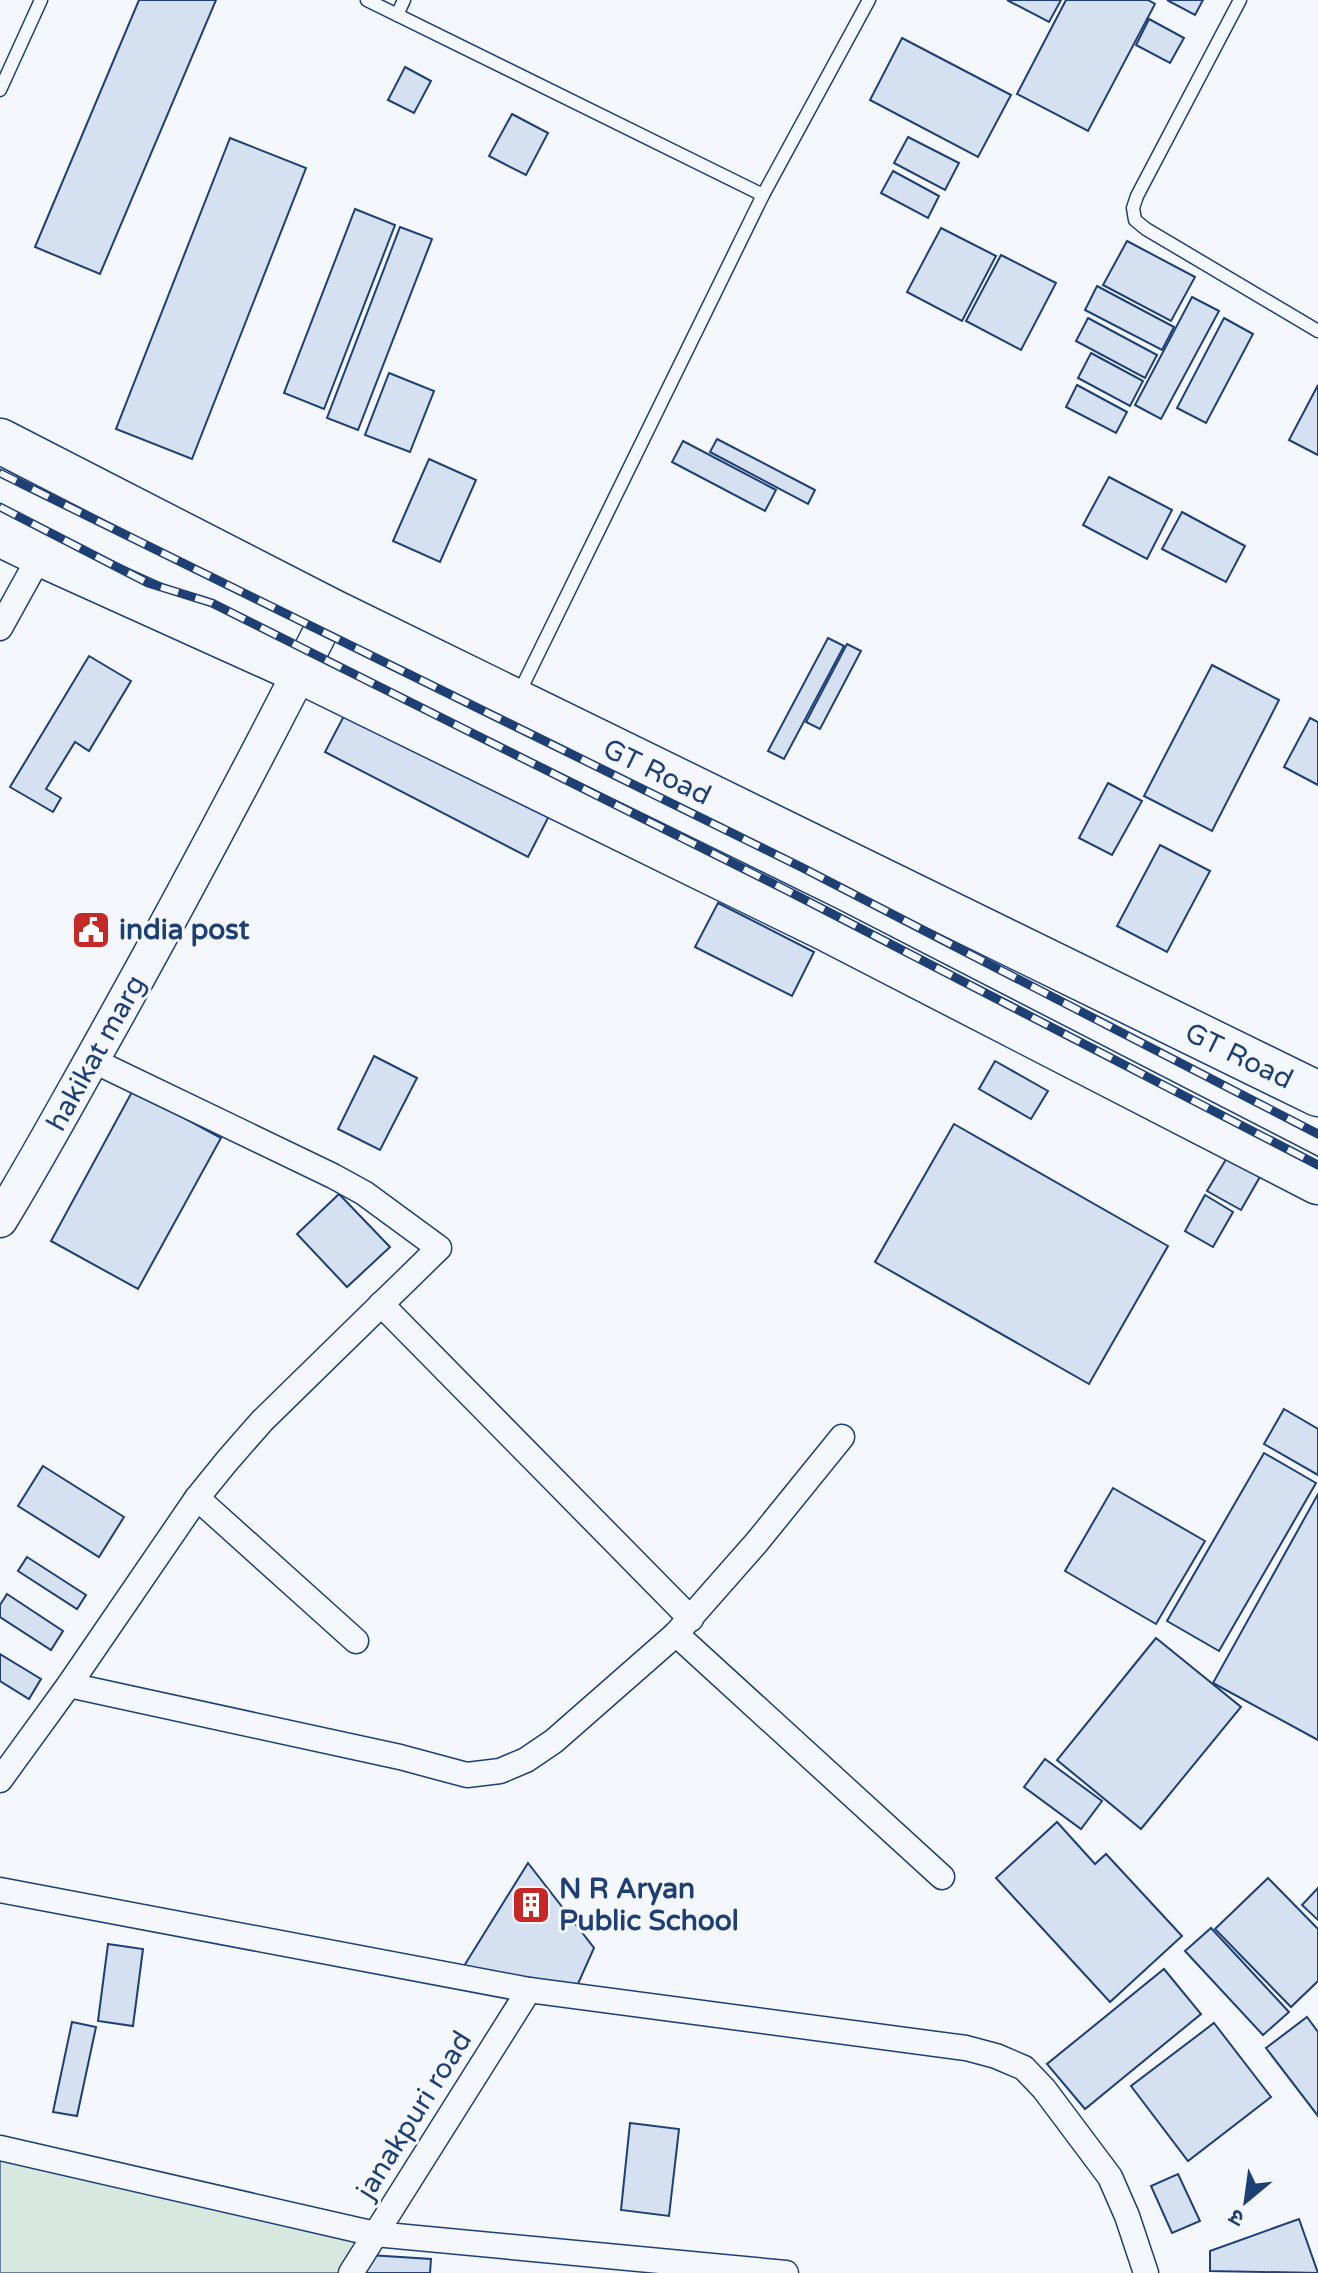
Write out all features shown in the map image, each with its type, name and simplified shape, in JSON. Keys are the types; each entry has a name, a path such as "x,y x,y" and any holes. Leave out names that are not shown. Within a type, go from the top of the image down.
{"highway":[{"name":"GT Road","path":"0,441 331,611 1318,1094"},
{"path":"0,534 300,671 825,928 1318,1182"},
{"path":"825,928 852,867"}],"street":[{"path":"0,628 41,554"},
{"name":"hakikat marg","path":"0,1220 150,955 331,611"},
{"path":"0,1780 197,1498 262,1421 439,1248 364,1193 333,1176 92,1060"},
{"path":"381,1304 684,1627 942,1877"},
{"path":"69,1685 400,1757 467,1775 500,1771 526,1760 554,1741 684,1627 842,1437"},
{"path":"197,1498 356,1641"},
{"path":"0,1890 529,1990 966,2048 996,2056 1024,2068 1044,2089 1110,2177 1146,2273"},
{"name":"janakpuri road","path":"351,2273 529,1990"},
{"path":"0,2148 375,2234 786,2273"}],"lane":[{"path":"0,90 41,0"},
{"path":"367,0 763,195"},
{"path":"397,15 404,0"},
{"path":"515,702 763,195 869,0"},
{"path":"1240,0 1137,196 1133,208 1135,220 1318,331"}],"shaded area":[{"path":"0,2148 375,2234 351,2273 0,2273"}],"building":[{"path":"139,0 216,0 100,274 35,247"},
{"path":"1007,0 1061,0 1049,22"},
{"path":"1066,0 1148,0 1155,4 1088,131 1017,94"},
{"path":"1167,0 1203,0 1195,15"},
{"path":"1149,19 1184,38 1170,63 1136,45"},
{"path":"902,38 1011,95 978,157 870,100"},
{"path":"405,67 431,81 414,113 388,100"},
{"path":"512,114 548,133 526,175 489,156"},
{"path":"908,137 959,163 945,190 894,163"},
{"path":"230,138 306,168 192,459 116,429"},
{"path":"893,171 939,196 928,218 881,193"},
{"path":"355,209 395,225 324,409 284,393"},
{"path":"400,227 432,239 358,430 327,418"},
{"path":"941,228 996,256 962,321 907,292"},
{"path":"1127,241 1195,277 1171,321 1103,285"},
{"path":"1001,255 1056,283 1021,350 966,321"},
{"path":"1097,286 1174,327 1162,350 1085,310"},
{"path":"1192,297 1219,311 1161,419 1135,405"},
{"path":"1088,318 1157,355 1145,378 1076,341"},
{"path":"1224,318 1253,334 1206,423 1177,408"},
{"path":"1091,353 1143,381 1130,406 1078,378"},
{"path":"389,373 434,391 410,452 365,435"},
{"path":"1077,385 1127,412 1116,433 1066,407"},
{"path":"1318,385 1318,455 1289,440"},
{"path":"717,439 815,490 808,504 710,452"},
{"path":"683,441 776,490 765,511 672,462"},
{"path":"429,459 476,480 440,562 393,541"},
{"path":"1109,477 1172,510 1147,559 1083,525"},
{"path":"1182,512 1245,546 1226,582 1162,549"},
{"path":"828,638 844,646 784,759 768,751"},
{"path":"847,644 861,651 820,729 806,722"},
{"path":"89,656 131,681 89,751 75,742 46,789 61,798 53,812 10,787"},
{"path":"1212,665 1279,700 1212,831 1144,796"},
{"path":"346,712 549,816 528,857 325,752"},
{"path":"1310,718 1318,722 1318,785 1284,767"},
{"path":"1108,783 1142,801 1112,855 1079,838"},
{"path":"1160,845 1210,871 1167,952 1117,926"},
{"path":"718,903 814,952 792,996 695,947"},
{"path":"374,1056 417,1078 380,1150 338,1129"},
{"path":"995,1061 1048,1091 1031,1119 979,1089"},
{"path":"133,1090 221,1138 138,1289 51,1241"},
{"path":"954,1124 1168,1246 1089,1384 875,1262"},
{"path":"1228,1156 1261,1175 1241,1210 1207,1191"},
{"path":"339,1194 390,1247 347,1287 297,1234"},
{"path":"1205,1195 1233,1212 1213,1247 1185,1231"},
{"path":"1284,1409 1318,1429 1318,1475 1264,1444"},
{"path":"1264,1453 1316,1483 1219,1651 1167,1621"},
{"path":"43,1466 124,1517 99,1557 18,1506"},
{"path":"1113,1488 1205,1541 1156,1624 1065,1571"},
{"path":"1318,1494 1318,1740 1213,1683"},
{"path":"27,1557 86,1595 77,1609 18,1571"},
{"path":"7,1594 63,1631 51,1650 0,1617 0,1605"},
{"path":"1156,1638 1241,1707 1141,1829 1057,1760"},
{"path":"0,1654 41,1679 29,1699 0,1681"},
{"path":"1045,1759 1102,1801 1081,1829 1024,1787"},
{"path":"1057,1822 1095,1864 1106,1854 1182,1936 1110,2002 996,1878"},
{"name":"N R Aryan Public School","path":"528,1863 594,1948 573,1995 459,1974"},
{"path":"1268,1878 1318,1929 1318,1981 1291,2007 1215,1929"},
{"path":"1318,1888 1318,1920 1302,1905"},
{"path":"1211,1928 1289,2012 1263,2035 1185,1951"},
{"path":"108,1944 143,1949 133,2026 98,2021"},
{"path":"1164,1969 1201,2014 1085,2109 1047,2064"},
{"path":"1307,2017 1318,2032 1318,2116 1266,2048"},
{"path":"72,2022 96,2027 77,2116 53,2112"},
{"path":"1214,2023 1271,2097 1188,2161 1131,2086"},
{"path":"630,2123 679,2129 669,2216 621,2210"},
{"path":"1178,2174 1200,2221 1172,2233 1151,2186"},
{"path":"1299,2219 1318,2273 1210,2271 1210,2251"},
{"path":"369,2255 431,2259 430,2273 365,2273"}],"railway":[{"path":"0,473 801,867 1318,1134"},
{"path":"0,507 148,583 212,603 788,891 1318,1165"}],"place":[{"name":"india post","path":"91,930"},
{"name":"N R Aryan Public School","path":"531,1905"}]}
